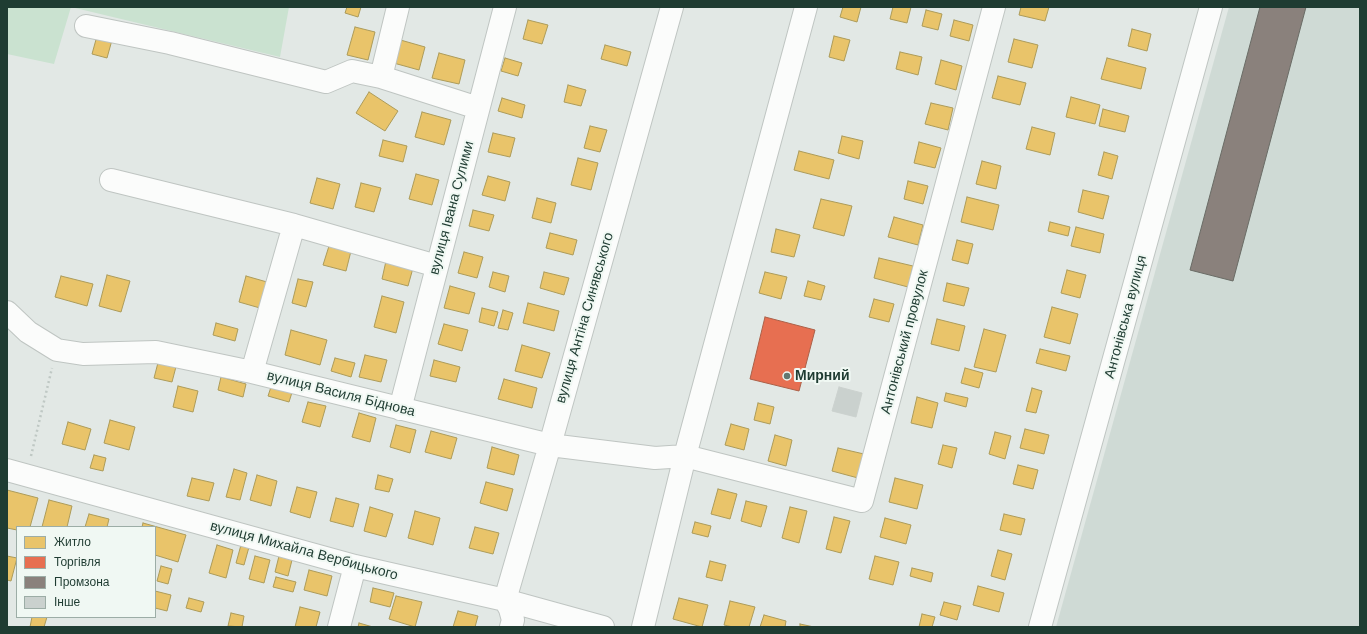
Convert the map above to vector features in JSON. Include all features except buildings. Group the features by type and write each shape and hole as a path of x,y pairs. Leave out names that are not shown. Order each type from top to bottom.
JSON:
{"street":[{"path":"381,78 398,7"},
{"name":"вулиця Івана Сулими","path":"400,409 505,7"},
{"name":"вулиця Антіна Синявського","path":"505,600 550,446 672,7"},
{"path":"643,627 685,456 806,7"},
{"name":"Антонівський провулок","path":"685,456 862,501 994,7"},
{"name":"Антонівська вулиця","path":"1040,627 1211,7"},
{"path":"86,26 170,43 326,82 352,71 381,78 478,108"},
{"path":"112,180 294,225 437,266"},
{"path":"252,372 294,225"},
{"name":"вулиця Василя Біднова","path":"7,312 28,332 57,350 82,354 156,352 252,372 550,446 655,458 685,456"},
{"name":"вулиця Михайла Вербицького","path":"17,473 355,566 505,600 603,627"},
{"path":"339,627 355,566"},
{"path":"505,600 510,609 513,620 511,627"}],"path":[{"path":"17,473 57,350"}],"shaded area":[{"path":"1229,7 1360,7 1360,627 1056,627"}],"green space":[{"path":"7,7 71,7 54,64 7,54"},
{"path":"71,7 289,7 280,57"}],"place":[{"name":"Мирний","path":"787,376"}]}
